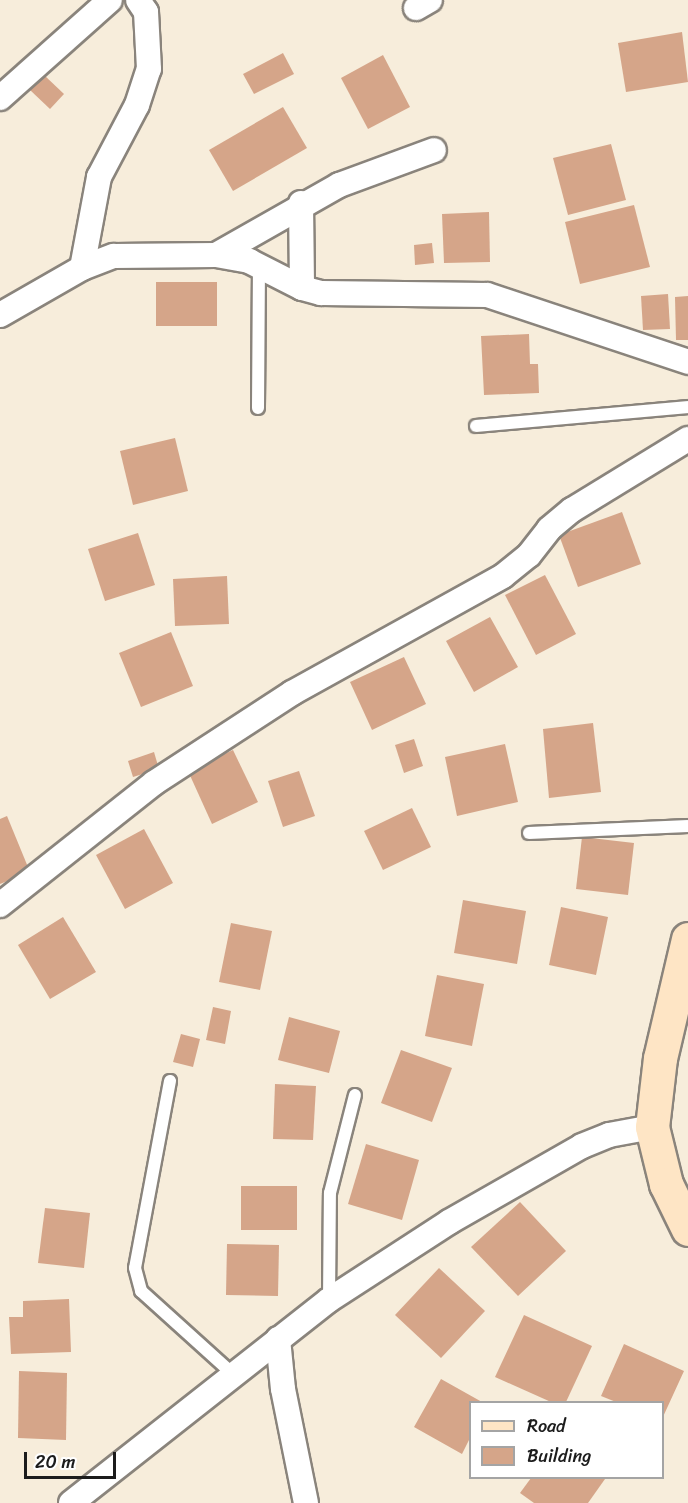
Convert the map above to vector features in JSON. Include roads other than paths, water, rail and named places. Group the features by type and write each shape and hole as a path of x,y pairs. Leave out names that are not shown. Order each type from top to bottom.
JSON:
{"main road":[{"path":"688,939 660,1058 652,1127 666,1184 688,1229"}],"street":[{"path":"0,98 110,0"},
{"path":"82,268 99,177 137,105 149,69 146,12 138,0"},
{"path":"216,255 301,203 339,185 434,150"},
{"path":"301,203 302,288"},
{"path":"0,315 82,268 114,256 216,255 259,266 302,288 321,293 487,295 688,362"},
{"path":"0,905 154,783 292,693 503,576 529,555 549,529 572,510 688,439"},
{"path":"71,1503 329,1300 449,1222 582,1146 609,1135 652,1127"},
{"path":"278,1339 287,1411 306,1503"}],"lane":[{"path":"258,408 259,266"},
{"path":"476,426 688,407"},
{"path":"529,833 688,826"},
{"path":"171,1081 135,1268 141,1291 234,1375"},
{"path":"329,1300 330,1193 355,1095"}]}
